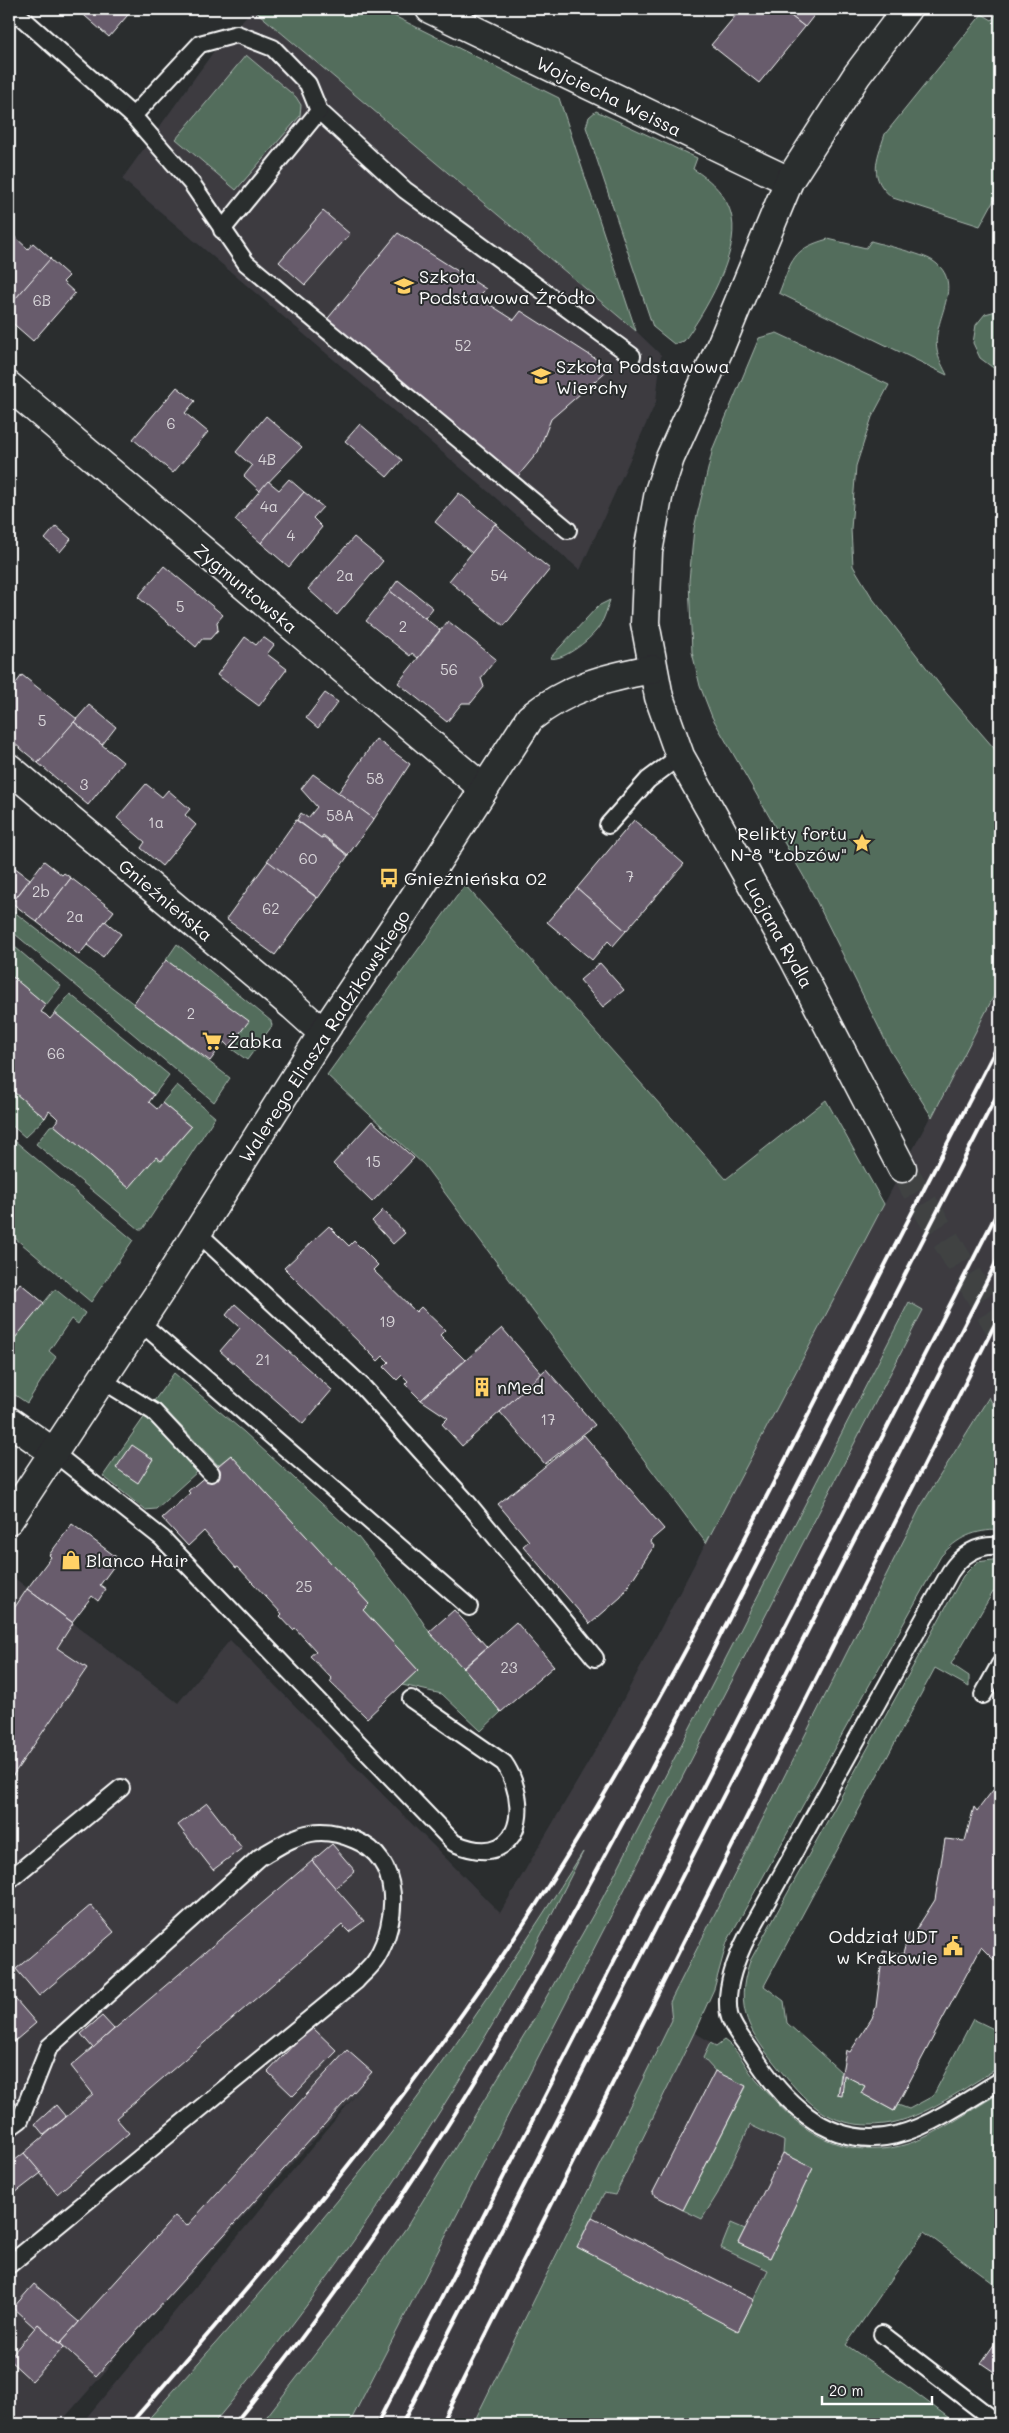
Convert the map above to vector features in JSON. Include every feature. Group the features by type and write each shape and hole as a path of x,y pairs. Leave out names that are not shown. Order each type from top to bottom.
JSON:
{"street":[{"name":"Wojciecha Weissa","path":"430,9 789,181"},
{"path":"652,668 645,622 648,552 659,492 670,458 721,345 789,181 857,75 907,9"},
{"name":"Zygmuntowska","path":"9,386 484,789"},
{"name":"Lucjana Rydla","path":"652,668 667,723 680,756 794,959 902,1168"},
{"name":"Walerego Eliasza Radzikowskiego","path":"9,1520 198,1233 323,1034 530,718 551,701 606,678 652,668"},
{"name":"Gnieźnieńska","path":"9,768 294,1006 323,1034"},
{"path":"9,1422 53,1452"}],"lane":[{"path":"12,9 133,116 192,184 246,263 568,530"},
{"path":"133,116 200,44 237,34 273,48 308,84 319,111 405,190 632,356"},
{"path":"222,230 319,111"},
{"path":"608,825 648,780 680,756"},
{"path":"198,1233 362,1386 466,1501 595,1658"},
{"path":"140,1322 469,1607"},
{"path":"102,1380 154,1412 211,1473"},
{"path":"53,1452 162,1538 454,1843 469,1849 486,1850 500,1847 512,1834 518,1817 520,1803 512,1774 504,1763 411,1699"},
{"path":"1000,1546 985,1546 964,1555 950,1572 747,1937 733,1971 728,1996 729,2014 736,2030 782,2093 799,2111 819,2126 842,2134 865,2138 885,2137 904,2132 924,2124 1000,2081"},
{"path":"983,1695 1000,1664"},
{"path":"9,1880 121,1788"},
{"path":"9,2128 20,2120 49,2047 260,1858 283,1843 311,1833 336,1832 364,1844 386,1865 393,1896 387,1932 376,1959 356,1981 9,2265"},
{"path":"882,2334 999,2424"}],"shaded area":[{"path":"253,9 636,331 661,355 656,402 580,570 122,179 214,51"},
{"path":"1000,984 1000,1400 672,2019 719,2047 820,2164 747,2346 569,2251 581,2203 473,2424 81,2424 359,2091 119,2352 104,2373 59,2424 9,2424 9,1574 178,1703 230,1640 500,1913 605,1734"}],"green space":[{"path":"253,9 380,9 559,98 636,331"},
{"path":"1000,9 1000,189 980,226 893,198 880,183 876,169 885,134 982,14 992,20"},
{"path":"246,55 296,97 301,105 300,116 236,190 176,139"},
{"path":"596,111 697,158 693,169 718,189 730,210 733,232 725,265 710,299 684,341 674,344 653,327 586,127 589,117"},
{"path":"828,239 866,248 871,241 928,258 943,270 947,280 948,291 936,339 940,360 947,375 779,293 795,257 807,247"},
{"path":"1000,310 1000,373 980,358 973,343 976,325 985,314"},
{"path":"777,333 889,385 872,417 856,466 851,529 853,566 873,599 947,694 1000,755 1000,984 932,1117 891,1052 808,884 712,717 700,686 692,652 689,581 694,528 713,448 759,338"},
{"path":"610,600 602,622 591,636 578,648 562,656 550,658 598,606"},
{"path":"465,885 726,1179 826,1100 884,1204 706,1543 424,1165 327,1075"},
{"path":"9,908 230,1078 214,1102 9,929"},
{"path":"9,942 61,986 46,1005 9,974"},
{"path":"177,944 271,1021 272,1026 247,1060 229,1047 248,1021 166,960"},
{"path":"70,994 169,1075 154,1095 55,1013"},
{"path":"177,1085 215,1117 143,1229 139,1229 36,1144 50,1126 54,1125 129,1188 156,1157 162,1161 191,1127 162,1103"},
{"path":"9,1088 45,1118 25,1137 9,1123"},
{"path":"9,1136 133,1240 91,1302 9,1233"},
{"path":"55,1289 85,1313 78,1324 71,1319 49,1351 56,1357 27,1403 9,1391 9,1336 10,1334 15,1338"},
{"path":"909,1302 923,1310 349,2424 261,2424 329,2336 406,2228 535,2017 602,1899"},
{"path":"174,1373 244,1432 358,1537 408,1600 430,1633 464,1668 501,1712 481,1731 442,1694 402,1685 418,1670 363,1610 369,1604 231,1455 218,1465 161,1405 154,1401"},
{"path":"989,1397 1000,1418 1000,1530 982,1531 960,1539 941,1556 727,1942 714,1989 615,2195 604,2193 577,2247 739,2330 768,2270 721,2248 731,2223 745,2229 738,2243 770,2258 813,2168 783,2153 784,2141 750,2125 718,2193 702,2219 683,2210 746,2087 715,2071 703,2058 710,2043 716,2046 724,2040 728,2043 756,2080 777,2103 808,2130 825,2139 862,2149 901,2146 921,2139 1000,2093 1000,2288 924,2232 846,2345 905,2385 957,2424 473,2424 672,2020 670,2002 921,1506"},
{"path":"145,1416 197,1472 156,1509 145,1510 103,1476"},
{"path":"1000,1559 1000,1595 993,1592 951,1664 969,1676 969,1687 935,1668 764,1986 784,2001 787,2023 841,2072 838,2095 842,2095 844,2075 865,2086 861,2093 894,2111 898,2105 909,2109 933,2096 973,2019 1000,2032 1000,2067 944,2101 914,2116 899,2121 867,2125 838,2120 825,2114 802,2095 760,2044 747,2020 744,2007 745,1978 750,1961 963,1576 977,1562"},
{"path":"583,1852 517,1981 441,2110 406,2165 332,2271 254,2374 213,2424 144,2424 306,2239 398,2124 493,1990"}],"building":[{"path":"77,9 133,9 109,37"},
{"path":"741,9 782,9 805,27 759,83 711,45"},
{"path":"782,9 819,9 805,27"},
{"path":"323,211 350,234 305,285 279,262"},
{"path":"398,233 486,289 478,297 514,320 521,311 610,368 551,419 538,452 514,481 325,322"},
{"path":"15,237 28,249 33,243 51,259 9,306 9,244"},
{"path":"50,259 69,276 63,282 75,293 33,341 9,320 9,306"},
{"path":"177,387 195,401 185,413 208,432 173,473 133,439"},
{"path":"266,416 302,447 260,491 244,476 252,466 236,452"},
{"path":"360,424 402,460 387,477 345,441"},
{"path":"289,479 304,492 261,543 235,520 268,481 279,490"},
{"path":"304,492 323,507 313,518 322,527 289,567 261,543"},
{"path":"459,493 497,524 495,524 472,553 435,522"},
{"path":"495,524 550,569 504,626 449,581"},
{"path":"56,526 71,539 60,552 45,539"},
{"path":"354,537 383,561 337,615 308,589"},
{"path":"164,566 223,615 217,622 218,630 210,639 202,639 196,647 138,597"},
{"path":"398,580 433,608 425,618 390,591"},
{"path":"390,591 440,630 418,658 412,653 410,656 366,621"},
{"path":"448,621 496,659 481,678 484,687 471,703 462,703 447,722 398,683"},
{"path":"245,637 256,645 263,637 274,645 267,654 287,669 259,706 217,675"},
{"path":"22,675 77,719 38,763 9,739 9,693"},
{"path":"325,693 338,702 318,728 306,718"},
{"path":"89,705 116,727 102,745 74,722"},
{"path":"74,722 123,762 88,805 38,763"},
{"path":"376,739 410,764 374,819 338,793"},
{"path":"313,774 374,819 348,855 323,835 321,838 297,820 301,813 308,818 317,807 301,789"},
{"path":"146,784 162,797 168,790 190,809 185,815 196,825 162,866 141,848 145,842 117,818"},
{"path":"296,820 321,838 324,837 348,856 318,898 267,861"},
{"path":"634,820 684,864 626,931 577,888"},
{"path":"44,861 62,875 64,873 71,878 37,922 12,903"},
{"path":"268,861 317,898 275,955 226,919"},
{"path":"14,867 30,879 12,903 9,900 9,874"},
{"path":"71,878 114,911 79,955 37,922"},
{"path":"577,888 626,931 613,946 608,941 592,960 547,922"},
{"path":"105,921 121,934 103,957 87,945"},
{"path":"166,960 249,1021 229,1047 224,1042 210,1061 133,1004"},
{"path":"600,963 624,990 603,1007 580,980"},
{"path":"9,974 46,1005 41,1012 50,1019 55,1013 154,1095 149,1102 157,1109 162,1103 191,1127 161,1161 156,1157 129,1188 54,1125 58,1119 54,1115 49,1111 45,1118 9,1088"},
{"path":"372,1121 414,1158 372,1202 333,1164"},
{"path":"383,1210 405,1233 393,1244 372,1221"},
{"path":"329,1226 349,1246 354,1241 378,1265 373,1270 416,1312 421,1307 445,1330 440,1335 465,1360 421,1400 405,1384 408,1381 402,1375 397,1380 384,1367 389,1362 383,1356 378,1361 284,1268"},
{"path":"20,1283 44,1303 15,1338 10,1334 9,1336 9,1285 15,1290"},
{"path":"235,1304 332,1390 303,1424 220,1351 240,1328 226,1315"},
{"name":"nMed","path":"502,1328 542,1374 462,1446 442,1424 448,1418 421,1400"},
{"path":"546,1369 595,1425 545,1464 500,1412"},
{"path":"584,1435 664,1529 650,1541 654,1546 621,1597 590,1624 523,1546 529,1541 498,1504"},
{"path":"132,1445 153,1459 138,1483 116,1468"},
{"path":"231,1455 369,1604 363,1610 418,1670 367,1718 330,1682 332,1679 310,1656 316,1651 295,1628 293,1630 280,1616 282,1614 238,1567 236,1568 204,1531 188,1546 162,1518 190,1493 188,1491"},
{"path":"72,1524 119,1559 100,1585 106,1589 98,1601 92,1596 72,1622 27,1589 51,1557 49,1555"},
{"path":"27,1589 73,1623 57,1648 87,1668 9,1781 9,1635 15,1626 9,1621 9,1616"},
{"path":"454,1610 487,1647 463,1668 429,1632"},
{"path":"516,1622 554,1666 501,1712 464,1668"},
{"name":"Oddział UDT w Krakowie","path":"1000,1781 1000,1966 981,1947 894,2111 861,2093 865,2086 844,2075 842,2096 838,2095 846,2050 850,2052 872,2018 876,2007 883,1951 903,1954 909,1932 912,1936 935,1900 945,1839 965,1841 974,1807 977,1811"},
{"path":"207,1803 242,1848 213,1870 178,1825"},
{"path":"332,1844 355,1871 335,1888 312,1861"},
{"path":"312,1861 364,1921 349,1932 342,1925 116,2118 129,2133 57,2194 24,2153 93,2094 71,2066"},
{"path":"91,1905 114,1932 39,1996 16,1969"},
{"path":"9,1994 36,2023 9,2046"},
{"path":"102,2016 114,2029 93,2048 81,2034"},
{"path":"311,2026 337,2051 293,2096 268,2072"},
{"path":"347,2050 372,2072 96,2376 60,2343 175,2216 187,2226"},
{"path":"715,2071 746,2086 683,2210 652,2194"},
{"path":"56,2105 66,2117 44,2135 35,2124"},
{"path":"24,2153 41,2173 15,2193 9,2185 9,2165"},
{"path":"783,2153 813,2168 770,2258 738,2243"},
{"path":"592,2217 754,2300 738,2331 577,2247"},
{"path":"34,2284 79,2322 60,2343 38,2324 35,2328 13,2308"},
{"path":"38,2324 64,2347 32,2381 9,2358"},
{"path":"1000,2336 1000,2376 981,2363"}],"tunnel":[{"path":"902,1168 1000,1329"}],"railway":[{"path":"130,2424 291,2236 393,2107 443,2041 490,1974 572,1848 640,1733 767,1497 1000,1041"},
{"path":"234,2424 309,2328 379,2230 446,2129 509,2026 569,1921 684,1707 1000,1089"},
{"path":"377,2424 1000,1207"},
{"path":"402,2424 1000,1255"},
{"path":"441,2424 1000,1314"}],"place":[{"name":"Szkoła Podstawowa Źródło","path":"404,286"},
{"name":"Szkoła Podstawowa Wierchy","path":"541,376"},
{"name":"Relikty fortu N-8 \"Łobzów\"","path":"862,843"},
{"name":"Gnieźnieńska 02","path":"389,878"},
{"name":"Żabka","path":"212,1041"},
{"name":"nMed","path":"482,1387"},
{"name":"Blanco Hair","path":"71,1560"},
{"name":"Oddział UDT w Krakowie","path":"953,1946"}]}
